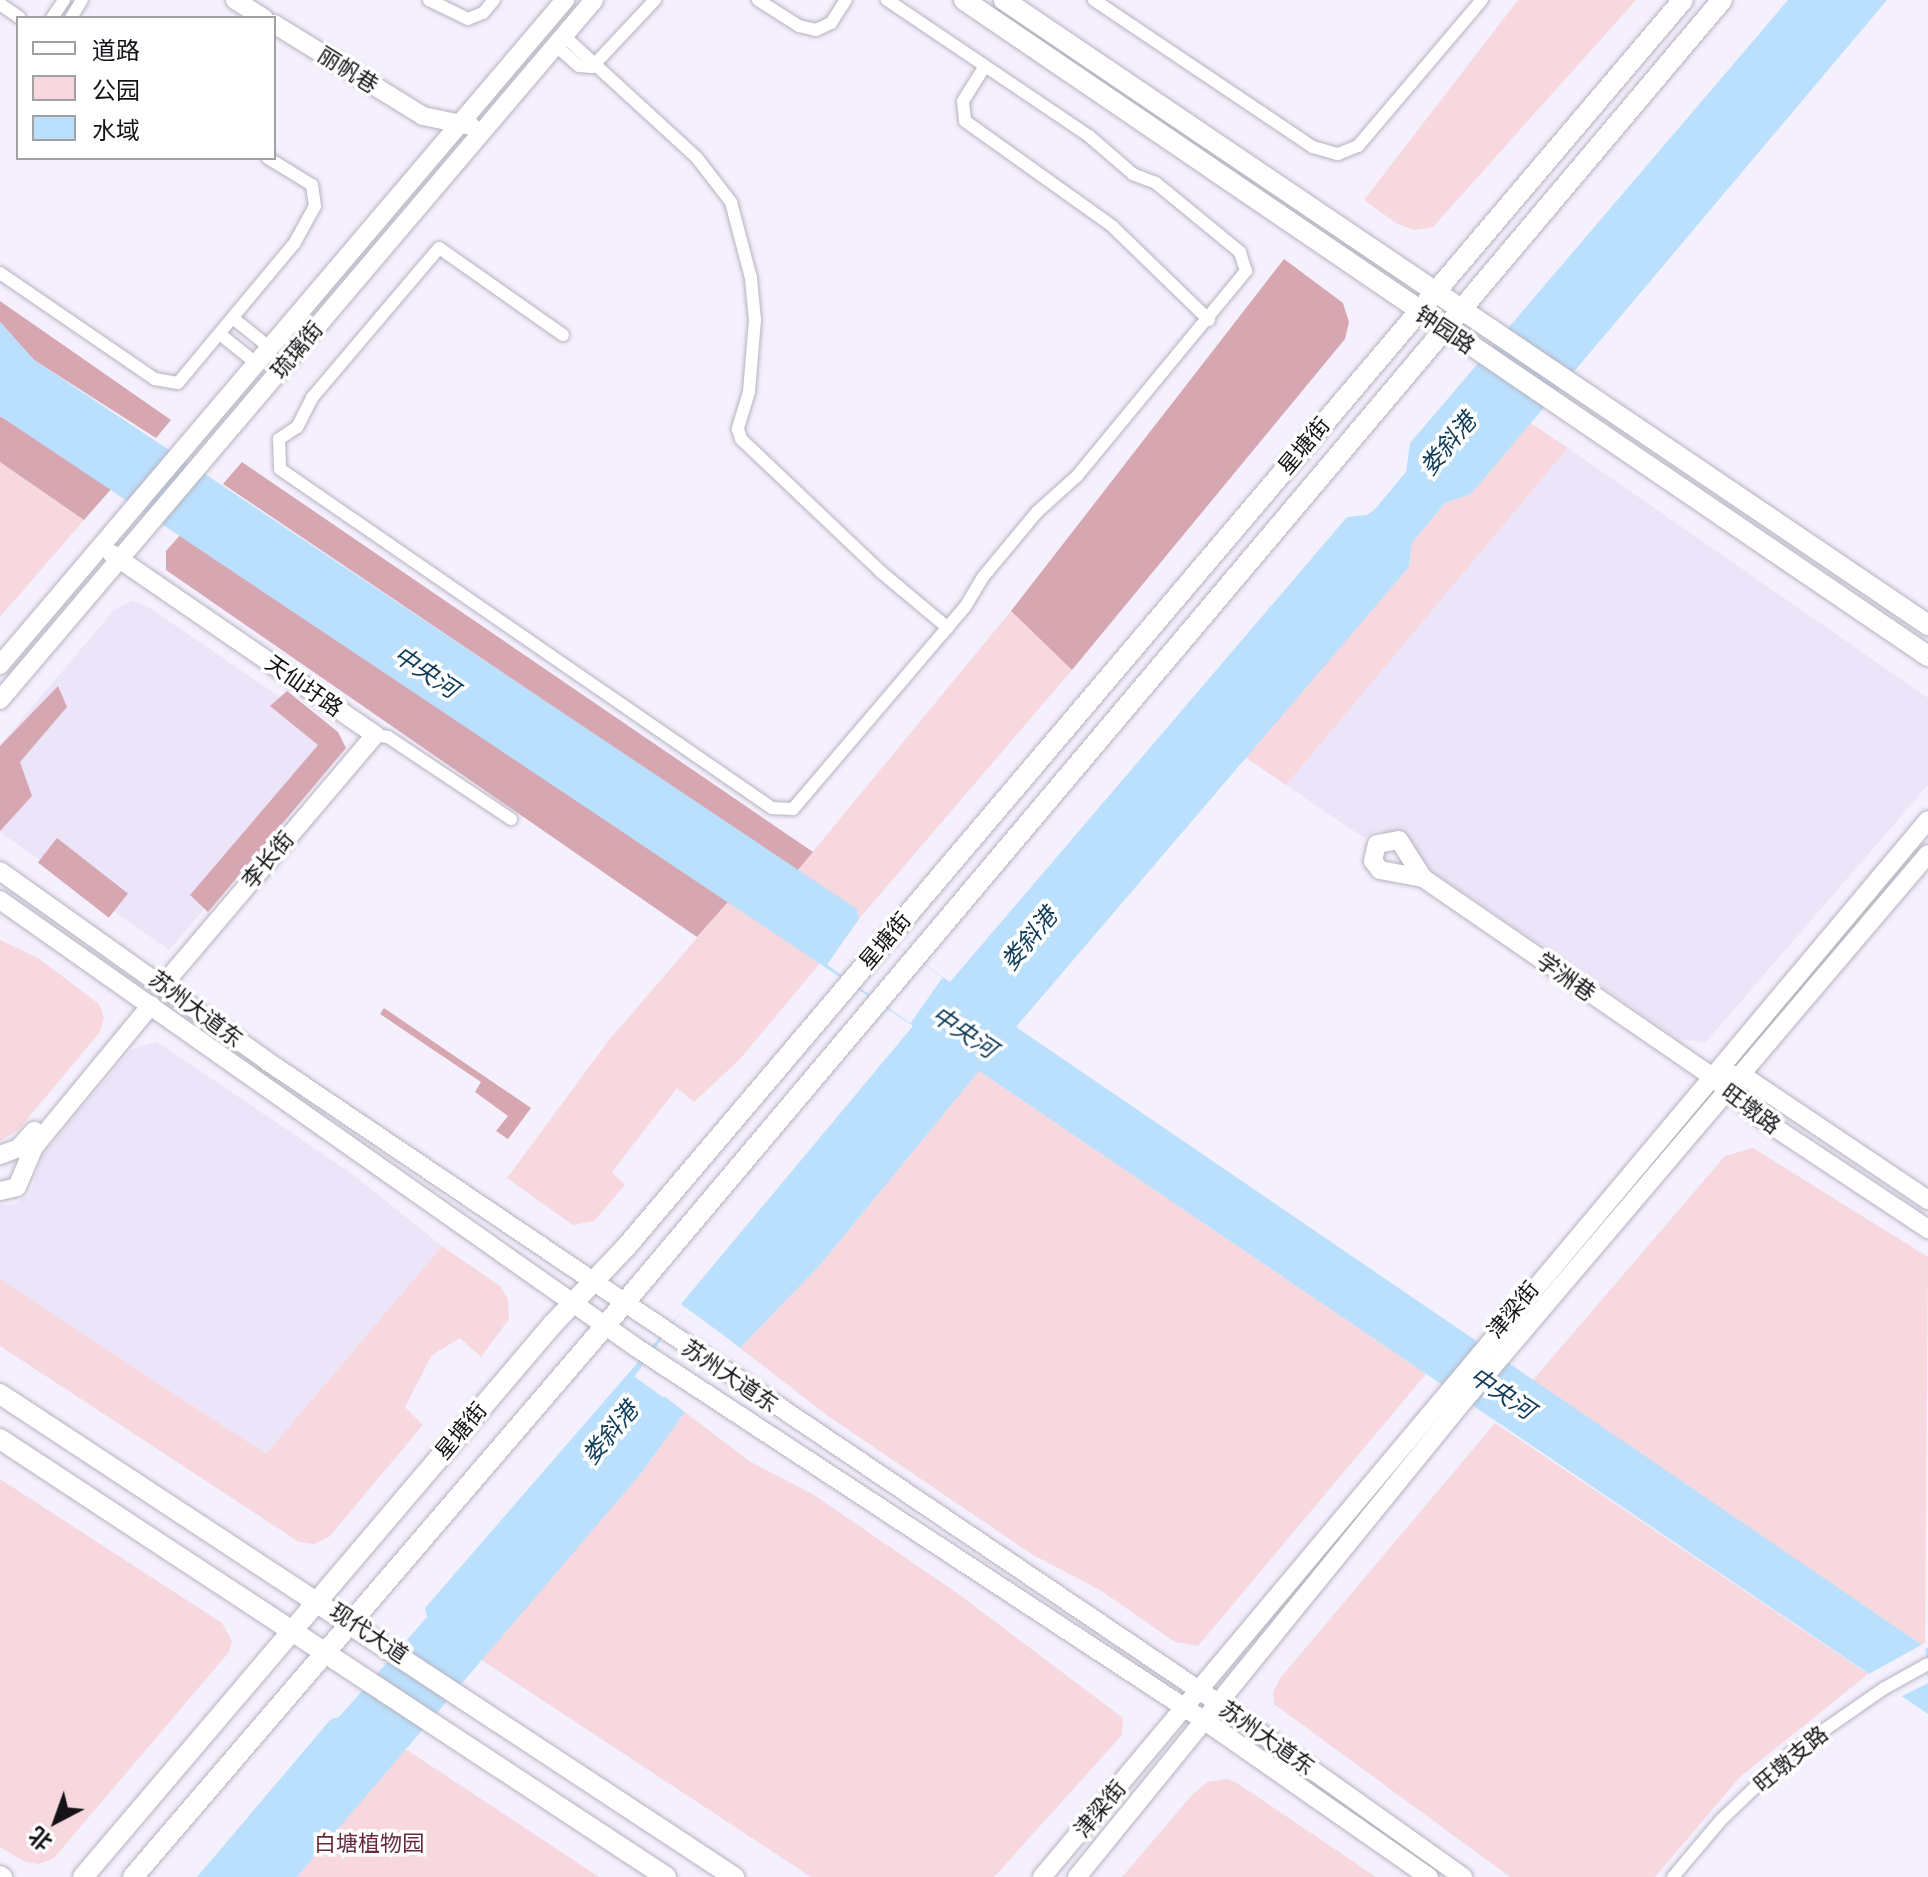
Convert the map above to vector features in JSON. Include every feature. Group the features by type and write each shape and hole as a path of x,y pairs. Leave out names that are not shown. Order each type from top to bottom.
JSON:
{"main road":[{"path":"235,0 261,16"},
{"name":"琉璃街","path":"0,665 565,0"},
{"name":"琉璃街","path":"0,700 594,0"},
{"name":"钟园路","path":"964,0 1547,401 1928,656"},
{"name":"钟园路","path":"1004,0 1928,625"},
{"name":"星塘街","path":"83,1877 572,1302 887,939 1683,0"},
{"name":"星塘街","path":"133,1877 605,1326 1722,0"},
{"name":"丽帆巷","path":"276,25 423,116 464,121 483,133"},
{"path":"423,116 440,148 456,163"},
{"name":"天仙圩路","path":"100,545 375,735"},
{"name":"李长街","path":"162,986 375,735"},
{"name":"津梁街","path":"1042,1877 1445,1391 1928,820"},
{"name":"津梁街","path":"1077,1877 1462,1403 1928,854"},
{"name":"苏州大道东","path":"0,871 623,1304 1218,1703 1463,1877"},
{"name":"学洲巷","path":"1423,878 1710,1075"},
{"name":"苏州大道东","path":"0,900 605,1326 1205,1721 1429,1877"},
{"path":"0,1155 27,1140 147,1002"},
{"path":"0,1191 17,1187 34,1147 147,1002"},
{"name":"旺墩路","path":"1710,1075 1742,1075 1928,1200"},
{"name":"旺墩路","path":"1710,1075 1725,1093 1928,1229"},
{"name":"现代大道","path":"0,1394 353,1622 734,1877"},
{"name":"现代大道","path":"0,1439 666,1877"}],"street":[{"path":"429,0 468,19 483,13 494,0"},
{"path":"592,67 655,0"},
{"path":"758,0 799,26 816,30 831,23 846,0"},
{"path":"563,335 439,248 312,398 297,427 279,439 280,469 783,811 801,803 948,628 1037,512 1077,476 1209,320 1246,271 1240,252 1156,183 1133,174 1089,136 887,0"},
{"path":"1094,0 1313,147 1338,154 1358,146 1482,0"},
{"path":"0,4 17,16"},
{"path":"560,41 579,66 592,67 675,136 731,202 751,278 755,320 749,392 738,429 741,439 948,628"},
{"path":"985,66 963,101 965,121 1112,226 1209,320"},
{"path":"0,273 166,383 188,376 294,244 315,206 312,185 271,160"},
{"path":"234,319 269,347"},
{"path":"221,335 256,363"},
{"name":"天仙圩路","path":"375,735 388,737 511,819"},
{"name":"旺墩支路","path":"1673,1877 1722,1819 1791,1753 1883,1689 1928,1664"}],"shaded area":[{"path":"1284,259 1343,303 1349,322 1345,339 1072,670 1011,611"},
{"path":"0,301 171,420 156,438 34,360 0,322"},
{"path":"0,416 113,487 84,520 0,462"},
{"path":"1568,448 1928,698 1928,785 1705,1043 1679,1039 1430,870 1406,837 1378,830 1364,838 1286,785"},
{"path":"242,462 813,852 797,871 223,484"},
{"path":"181,534 728,902 697,937 166,570 166,551"},
{"path":"132,601 145,605 333,733 333,759 169,950 0,832 0,745 114,610"},
{"path":"58,686 67,707 20,762 32,796 0,831 0,746"},
{"path":"287,691 338,732 346,748 208,912 190,895 318,745 270,706"},
{"path":"57,838 128,893 109,918 38,862"},
{"path":"384,1008 531,1108 508,1139 496,1131 508,1116 475,1092 481,1082 380,1014"},
{"path":"157,1042 351,1173 442,1246 266,1454 0,1279 0,1205 13,1205 30,1194 43,1154 132,1049"}],"green space":[{"path":"1518,0 1636,0 1433,227 1414,230 1396,223 1364,200"},
{"path":"1529,422 1568,448 1286,785 1245,757 1409,567 1412,543 1445,503 1471,494"},
{"path":"0,462 84,520 0,617"},
{"path":"1011,611 1072,670 859,919 857,909 797,871"},
{"path":"728,902 822,961 740,1059 694,1102 677,1088 612,1172 625,1185 594,1221 573,1225 507,1178 609,1040"},
{"path":"0,940 38,958 99,1004 104,1017 100,1032 18,1130 0,1141"},
{"path":"979,1071 1426,1374 1198,1646 1175,1642 1100,1590 1033,1555 828,1416 740,1348 820,1265"},
{"path":"1753,1148 1928,1257 1925,1647 1532,1381 1725,1156"},
{"path":"442,1246 500,1286 508,1299 509,1319 481,1357 460,1338 432,1355 405,1407 423,1425 329,1537 314,1544 299,1542 0,1346 0,1279 266,1454"},
{"path":"685,1412 749,1461 814,1495 957,1593 1123,1718 1122,1735 994,1877 811,1877 480,1659 643,1471"},
{"path":"1495,1423 1868,1674 1740,1777 1655,1877 1510,1877 1274,1704 1273,1692 1281,1677"},
{"path":"0,1479 222,1623 232,1641 229,1652 54,1858 39,1864 25,1862 0,1847"},
{"name":"白塘植物园","path":"404,1748 599,1877 297,1877"},
{"path":"1227,1779 1376,1877 1122,1877 1192,1795 1207,1782"}],"water":[{"path":"1788,0 1887,0 1471,494 1445,503 1412,543 1409,567 1016,1027 1928,1649 1928,1714 979,1071 820,1265 740,1348 714,1328 660,1393 685,1412 643,1471 297,1877 197,1877 331,1719 339,1717 427,1617 425,1608 685,1308 681,1304 913,1026 0,416 0,322 34,360 857,909 859,919 950,982 1347,517 1367,515 1375,509 1406,472 1410,443"}],"pier":[{"path":"859,919 943,978 910,1023 827,965"},
{"path":"685,1307 714,1328 664,1398 634,1377"},
{"path":"1925,1643 1928,1683 1898,1698 1865,1676"}],"water label":[{"name":"娄斜港","path":"1448,444"},
{"name":"中央河","path":"426,672"},
{"name":"娄斜港","path":"1029,939"},
{"name":"中央河","path":"964,1032"},
{"name":"中央河","path":"1502,1393"},
{"name":"娄斜港","path":"610,1433"}]}
